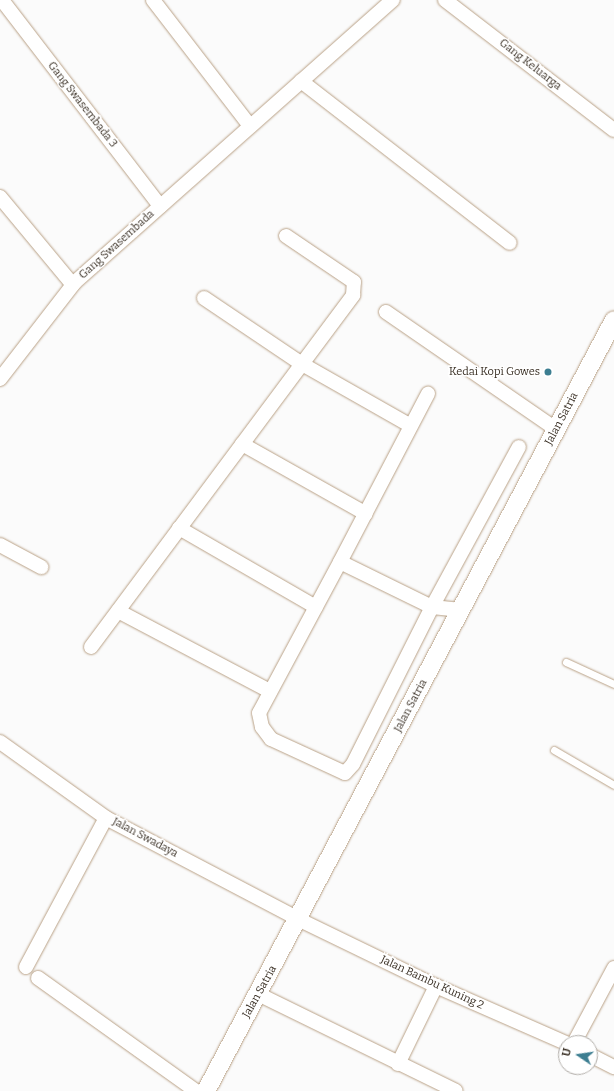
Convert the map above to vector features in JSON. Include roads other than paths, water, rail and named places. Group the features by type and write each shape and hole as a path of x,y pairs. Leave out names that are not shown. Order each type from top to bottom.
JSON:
{"street":[{"path":"153,0 250,126"},
{"name":"Gang Swasembada","path":"0,379 73,285 301,80 393,0"},
{"name":"Gang Keluarga","path":"445,0 614,130"},
{"name":"Gang Swasembada 3","path":"5,4 160,206"},
{"path":"301,80 510,243"},
{"path":"0,196 73,285"},
{"path":"91,647 302,364 355,289 354,282 286,236"},
{"path":"204,298 302,364 411,426"},
{"path":"386,312 557,430"},
{"name":"Jalan Satria","path":"206,1091 300,920 614,320"},
{"path":"428,394 366,514 259,712 262,727 271,739 345,773 353,764 432,607 519,447"},
{"path":"242,444 366,514"},
{"path":"179,528 316,607"},
{"path":"0,545 40,567"},
{"path":"340,562 432,607 461,610"},
{"path":"118,611 270,691"},
{"name":"Jalan Swadaya","path":"0,742 106,818 300,920"},
{"path":"26,967 106,818"},
{"name":"Jalan Bambu Kuning 2","path":"300,920 436,986 558,1039"},
{"path":"578,1035 614,968"},
{"path":"38,978 196,1091"},
{"path":"398,1064 436,986"},
{"path":"258,994 398,1064 456,1091"},
{"path":"598,1059 614,1067"}],"lane":[{"path":"566,662 614,684"},
{"path":"554,750 614,785"}],"place":[{"name":"Kedai Kopi Gowes","path":"548,372"}]}
